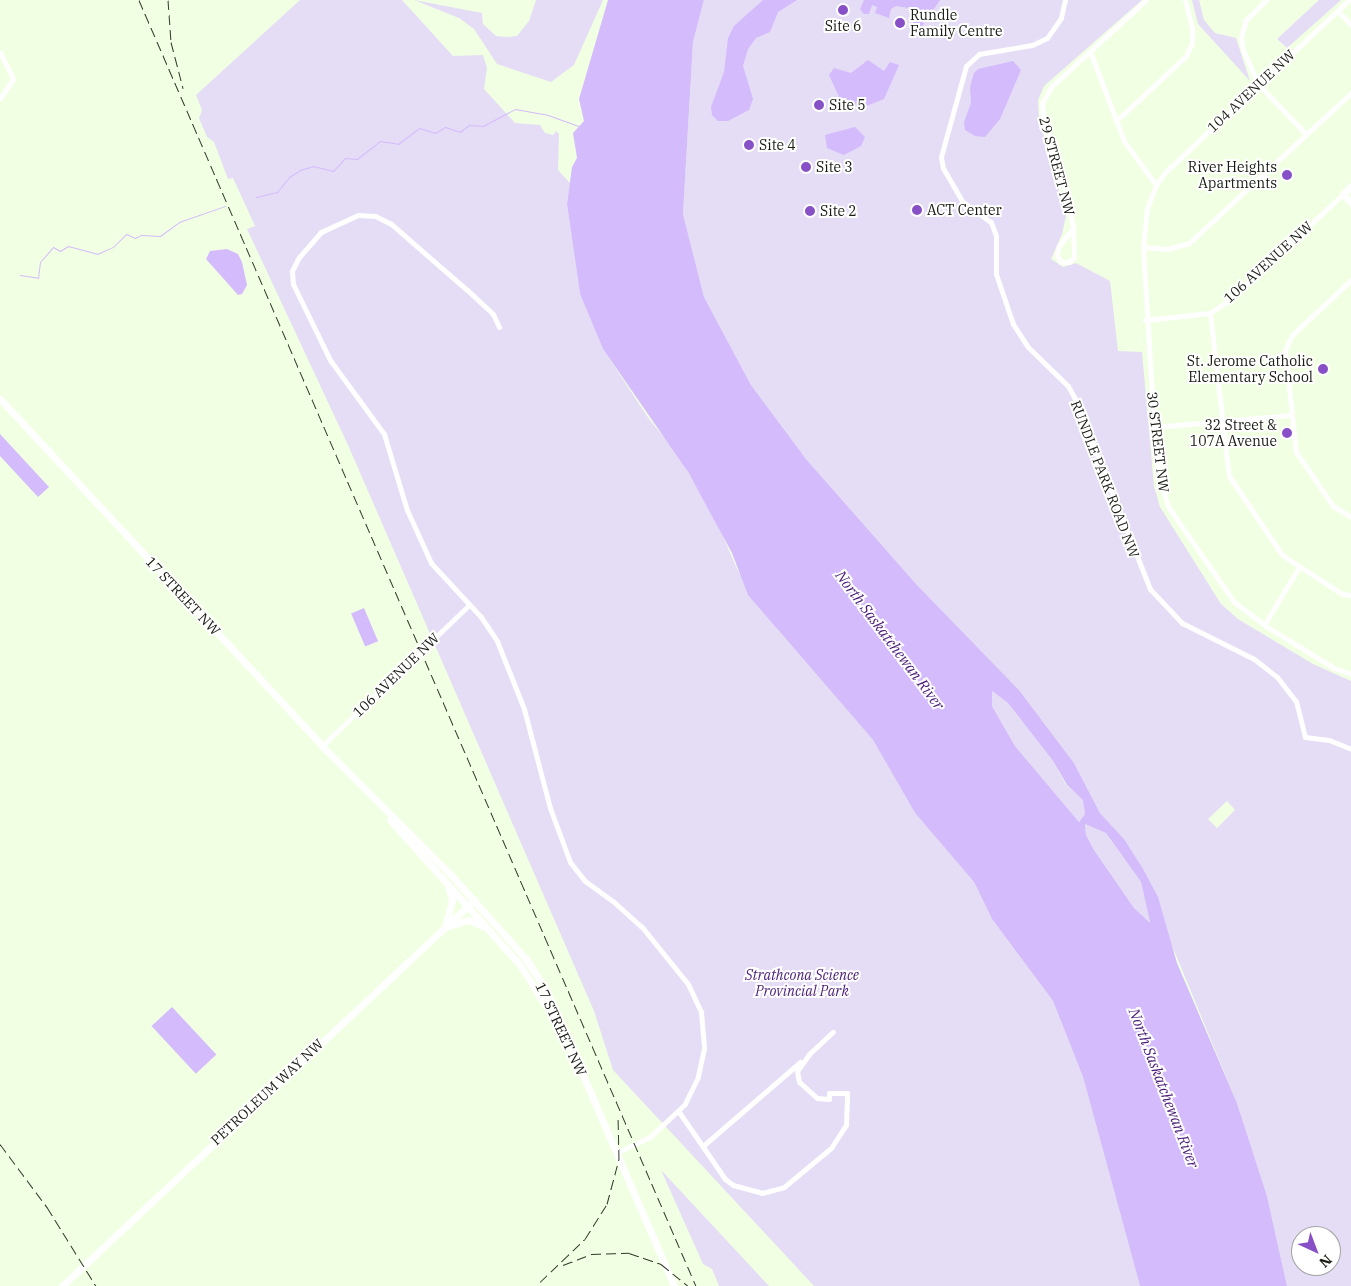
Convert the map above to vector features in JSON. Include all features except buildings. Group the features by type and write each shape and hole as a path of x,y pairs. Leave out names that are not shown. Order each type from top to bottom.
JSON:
{"main road":[{"name":"106 AVENUE NW","path":"1343,194 1351,186"},
{"path":"1343,194 1351,203"},
{"name":"17 STREET NW","path":"0,399 322,746 474,900 526,959 546,990 674,1286"},
{"name":"17 STREET NW","path":"366,792 468,906"},
{"path":"444,928 452,908 446,883"},
{"name":"PETROLEUM WAY NW","path":"62,1286 474,900"},
{"path":"468,906 491,931 540,994 570,1048"},
{"path":"444,928 468,920 491,931"}],"street":[{"name":"RUNDLE PARK ROAD NW","path":"1065,0 1061,18 1046,38 1032,45 979,54 966,66 941,161 958,196 991,222 996,236 996,274 1013,324 1028,347 1063,381 1074,396 1142,572 1160,602 1182,622 1254,659 1277,677 1296,702 1305,737 1329,740 1351,749"},
{"path":"1146,0 1090,51 1129,150 1156,184"},
{"path":"1116,121 1181,63 1191,48 1192,28 1185,0"},
{"path":"1266,0 1246,20 1241,37 1243,50 1258,84 1306,134"},
{"name":"104 AVENUE NW","path":"1156,184 1178,159 1349,0"},
{"path":"1338,11 1351,26"},
{"name":"29 STREET NW","path":"1073,228 1059,246 1057,255 1061,262 1069,262 1074,257 1073,228 1068,200 1043,120 1042,103 1052,86 1090,51"},
{"path":"0,52 13,79 0,98"},
{"path":"1143,246 1167,249 1188,243 1351,93"},
{"name":"30 STREET NW","path":"1156,184 1145,220 1143,246 1145,320 1160,481 1169,508 1225,591 1245,612 1334,668 1351,674"},
{"name":"106 AVENUE NW","path":"1145,320 1210,313 1229,300 1343,194"},
{"path":"499,327 493,314 467,290 391,224 375,216 358,215 321,232 299,256 292,271 293,284 330,360 384,434 407,510 431,563 498,641 515,682 550,808 570,862 585,881 615,903 642,927 688,984 697,1000 704,1025 704,1048 691,1094 679,1112 650,1137 616,1153"},
{"path":"1351,280 1289,339 1285,351 1293,443 1300,460 1333,506 1351,517"},
{"path":"1210,313 1229,476 1282,555 1342,594 1351,595"},
{"path":"1154,427 1290,414"},
{"path":"1264,625 1299,567"},
{"name":"106 AVENUE NW","path":"322,746 469,605"},
{"path":"704,1146 833,1032"},
{"path":"679,1112 725,1179 752,1192 784,1187 807,1170 835,1143 844,1130 847,1118 847,1093 830,1093 830,1099 817,1098 799,1082 797,1071 810,1053"}],"green space":[{"name":"Strathcona Science Provincial Park","path":"300,0 402,0 453,56 483,55 487,68 484,89 515,123 540,125 545,133 553,135 556,131 559,134 558,170 570,183 567,204 580,294 603,349 649,419 676,452 718,525 738,571 778,630 873,740 915,813 974,882 992,919 1053,1001 1083,1077 1140,1286 814,1286 613,1070 594,1011 348,445 247,229 255,226 233,178 228,179 214,142 207,137 199,118 202,110 196,95"},
{"path":"414,0 482,13 483,24 496,36 507,37 517,36 529,21 536,0 603,0 574,65 551,82 497,64 474,29 459,18"},
{"path":"704,0 1142,0 1044,86 1038,100 1039,118 1066,216 1062,234 1051,259 1063,267 1076,263 1110,281 1118,351 1142,352 1154,486 1160,507 1221,604 1238,619 1313,664 1351,681 1351,1286 1287,1286 1267,1196 1237,1103 1171,943 1124,839 1100,813 1074,763 1019,690 917,585 806,459 751,385 704,297 683,214 693,42","holes":["1227,801 1235,810 1217,828 1208,819"]},
{"path":"1192,0 1199,0 1204,20 1215,33 1236,38 1250,81 1198,24"},
{"path":"1319,0 1341,0 1287,48 1277,39"},
{"path":"992,691 1008,703 1053,761 1066,785 1084,800 1085,814 1079,822 1015,746 992,706"},
{"path":"1085,824 1106,833 1141,882 1150,924 1134,908 1094,850 1086,835"},
{"path":"661,1170 769,1286 719,1286 712,1269 703,1264"}],"water":[{"name":"North Saskatchewan River","path":"608,0 704,0 693,42 683,214 704,297 751,385 806,459 917,585 1019,690 1074,763 1100,813 1124,839 1143,869 1158,897 1177,963 1237,1103 1267,1196 1287,1286 1140,1286 1083,1077 1053,1001 992,919 974,882 915,813 873,740 748,595 732,553 688,472 603,349 580,294 567,204 572,167 577,158 573,133 584,121 579,99","holes":["992,691 1008,703 1053,761 1067,785 1083,800 1085,814 1079,822 1015,746 992,706","1085,824 1106,833 1141,882 1150,923 1134,908 1094,850 1086,835"]},
{"path":"763,0 797,0 778,12 770,32 756,38 748,49 743,66 753,99 749,110 728,121 718,121 712,115 711,107 724,72 728,38 734,26"},
{"path":"864,0 940,0 921,28 913,25 915,9 896,6 891,9 889,18 875,13 877,7 872,5 869,14 864,14 860,9"},
{"path":"868,60 884,71 890,62 899,65 884,99 864,107 850,105 840,99 829,75 834,68 851,73"},
{"path":"1013,61 1021,70 1000,119 985,137 975,136 965,130 964,122 971,103 970,87 974,73 978,69"},
{"path":"855,127 865,137 861,146 844,155 827,148 825,135"},
{"path":"227,249 238,254 242,262 247,285 242,294 238,295 206,259 210,251"},
{"path":"0,434 49,487 38,497 0,456"},
{"path":"364,608 378,641 365,647 351,613"},
{"path":"172,1007 216,1055 196,1074 152,1026"}],"waterway":[{"path":"256,197 277,192 289,177 300,170 313,166 333,171 345,158 357,159 380,141 398,144 419,128 435,133 445,127 460,132 469,125 483,126 515,109 548,115 579,126"},
{"path":"20,275 38,278 40,262 53,247 60,251 68,246 97,254 113,247 126,234 135,238 141,235 160,236 179,222 225,206"}],"railway":[{"path":"139,0 696,1286"},
{"path":"168,0 171,42 183,88"},
{"path":"540,1282 585,1239 607,1204 619,1159 618,1115"},
{"path":"0,1144 47,1207 96,1286"},
{"path":"563,1265 591,1254 629,1253 661,1264 688,1286"}],"place":[{"name":"Site 6","path":"843,10"},
{"name":"Rundle Family Centre","path":"900,23"},
{"name":"Site 5","path":"819,105"},
{"name":"Site 4","path":"749,145"},
{"name":"Site 3","path":"806,167"},
{"name":"River Heights Apartments","path":"1287,175"},
{"name":"ACT Center","path":"917,210"},
{"name":"Site 2","path":"810,211"},
{"name":"St. Jerome Catholic Elementary School","path":"1323,369"},
{"name":"32 Street & 107A Avenue","path":"1287,433"}]}
